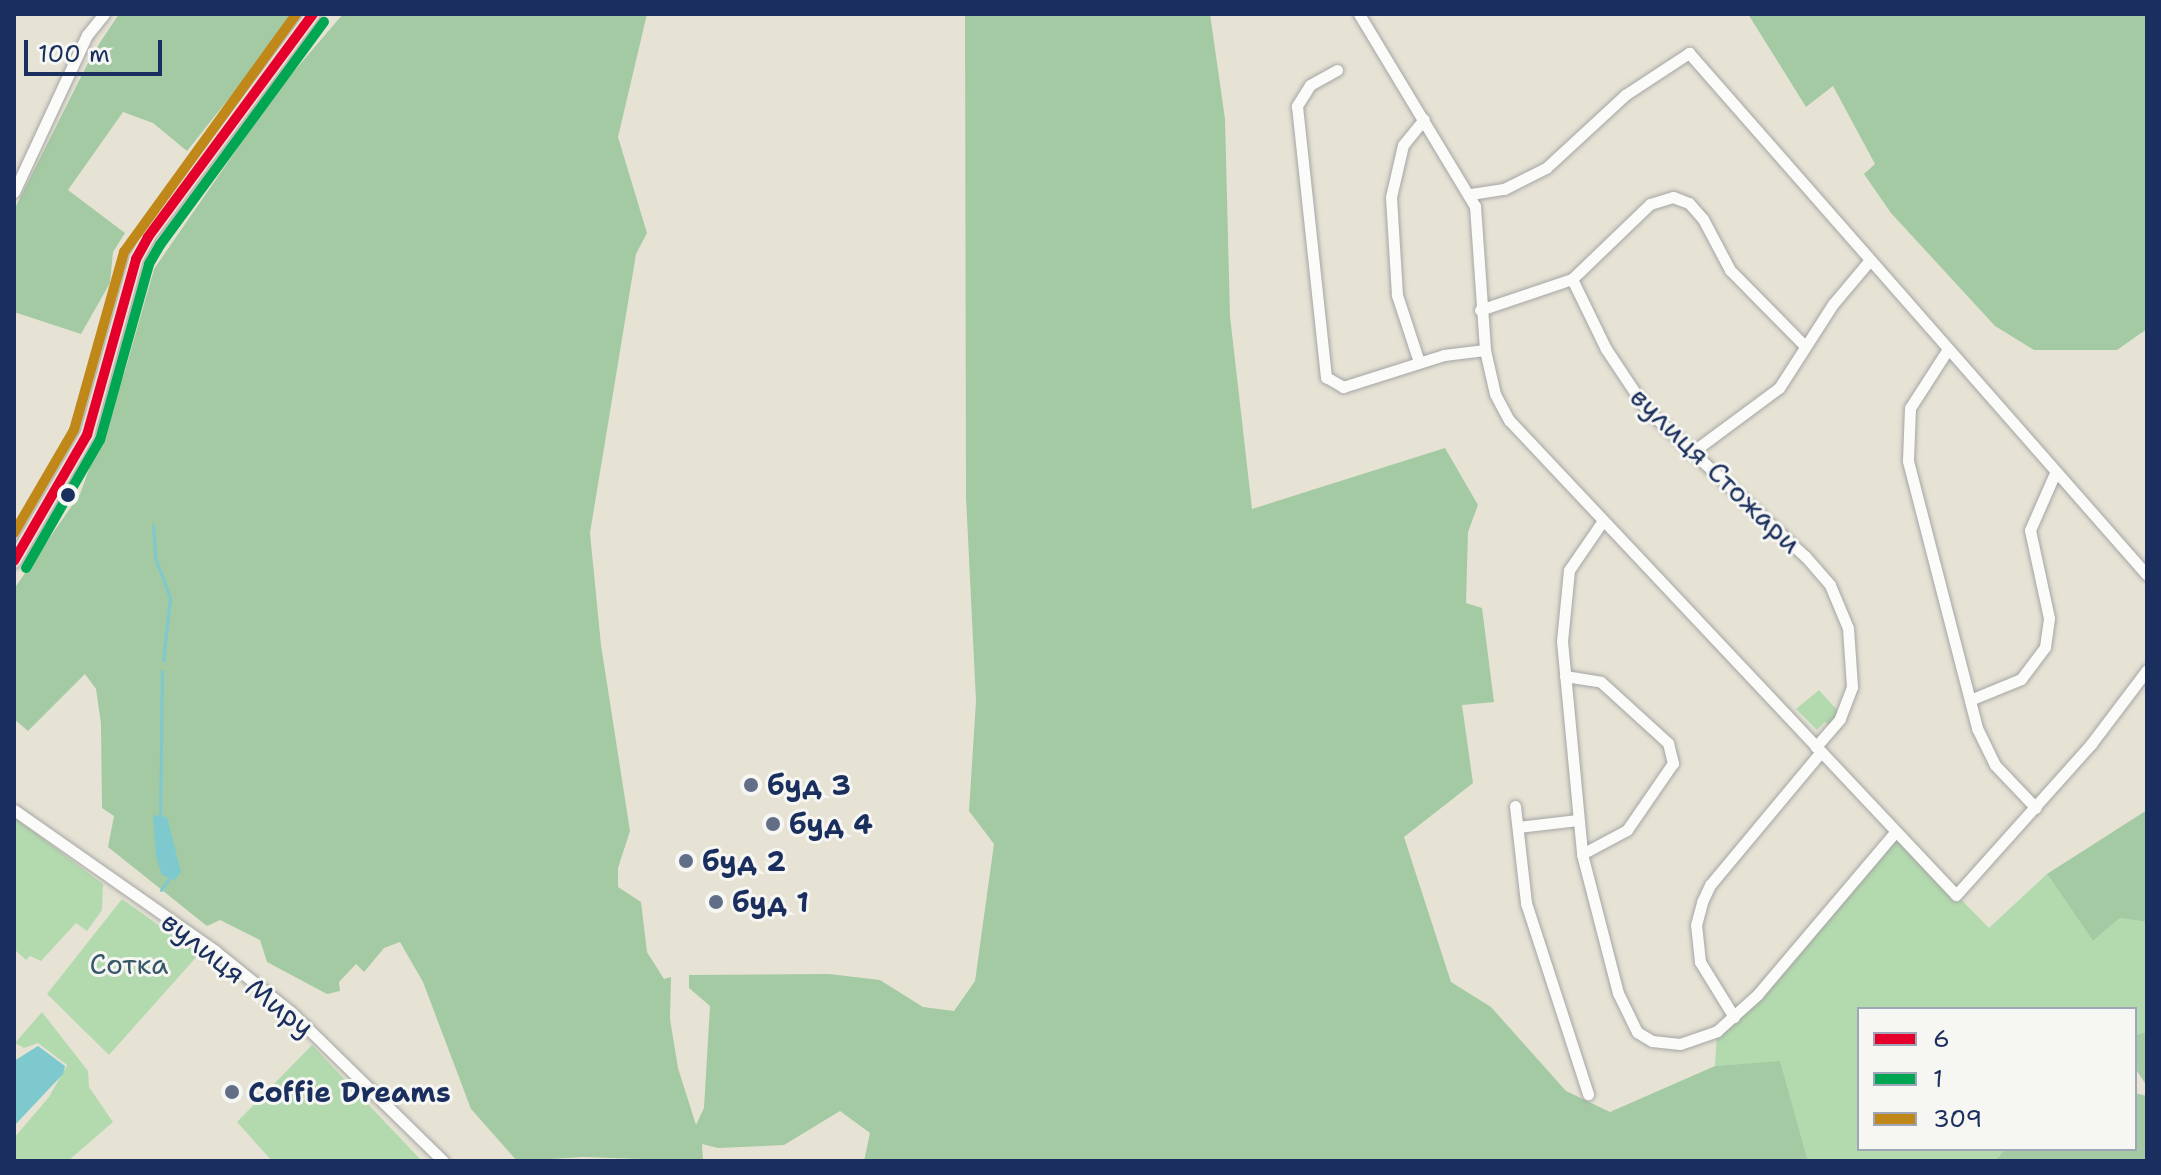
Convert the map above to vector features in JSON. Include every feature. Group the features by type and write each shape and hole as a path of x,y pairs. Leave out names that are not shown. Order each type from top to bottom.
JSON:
{"main road":[{"path":"14,561 87,435 142,248 313,14"}],"street":[{"path":"14,192 87,35 104,14"},
{"path":"1359,14 1471,194 1479,224 1480,310 1485,350 1495,394 1509,420 1956,895 2036,808 2147,670"},
{"path":"1471,194 1504,189 1546,168 1625,95 1689,53 2147,575"},
{"path":"1337,70 1310,85 1297,106 1326,377 1343,387 1419,362 1485,350"},
{"path":"1419,362 1397,295 1391,197 1403,145 1424,119"},
{"path":"1480,310 1572,279 1650,204 1673,197 1689,203 1703,219 1730,270 1804,345"},
{"path":"1691,453 1779,388 1804,345 1870,260"},
{"name":"вулиця Стожари","path":"1572,279 1623,379 1691,453 1805,556 1842,608 1852,649 1852,687 1840,719 1710,885 1702,902 1696,925 1700,962 1734,1017"},
{"path":"1948,349 1915,396 1905,436 1970,700 1995,765 2036,808"},
{"path":"1970,700 2021,679 2045,647 2049,618 2030,530 2055,473"},
{"path":"1602,522 1577,555 1566,583 1561,617 1565,676 1582,854 1618,993 1637,1032 1652,1041 1680,1044 1717,1031 1734,1017 1895,832"},
{"path":"1565,676 1601,682 1668,743 1673,763 1627,830 1582,854"},
{"path":"1515,806 1526,903 1588,1094"},
{"name":"вулиця Миру","path":"14,810 215,951 291,1012 443,1161"},
{"path":"1518,827 1578,820"}],"green space":[{"path":"119,14 296,14 187,151 153,123 123,112 68,190 125,233 113,252 110,283 81,334 14,312 14,210 93,53"},
{"path":"343,14 647,14 618,137 647,233 636,254 590,533 601,645 630,831 618,868 618,887 641,902 647,952 664,979 671,977 670,1019 678,1068 696,1125 704,1108 710,1006 689,988 689,975 829,974 880,980 923,1007 954,1011 975,981 994,844 969,811 976,701 966,497 965,14 1210,14 1225,119 1230,316 1252,509 1445,448 1478,505 1468,532 1466,603 1482,608 1494,702 1462,705 1473,783 1404,837 1451,982 1491,1007 1566,1091 1610,1112 1715,1066 1780,1061 1808,1161 864,1161 870,1133 840,1111 784,1145 718,1148 702,1144 703,1161 583,1157 517,1161 471,1109 423,982 400,942 384,948 364,972 356,964 339,982 340,991 327,994 267,962 260,940 220,920 207,926 108,847 114,816 102,808 101,724 96,689 85,674 28,731 14,719 14,589 80,494 125,371 154,269 277,91"},
{"path":"1748,14 2147,14 2147,329 2117,350 2034,350 1995,326 1891,213 1864,174 1875,164 1833,86 1806,107"},
{"path":"1819,690 1838,711 1830,727 1825,722 1817,730 1796,709"},
{"path":"2147,810 2147,922 2120,918 2093,941 2047,874"},
{"path":"14,817 103,884 102,910 87,931 76,923 41,961 30,956 26,960 14,949"},
{"path":"1895,832 1989,928 2047,874 2093,941 2120,918 2147,922 2147,1032 2137,1034 2137,1007 1857,1007 1857,1151 2003,1151 1995,1161 1808,1161 1780,1062 1715,1066 1717,1031"},
{"name":"Сотка","path":"122,899 199,954 109,1055 47,994"},
{"path":"42,1012 88,1071 89,1087 113,1122 68,1161 14,1161 14,1138 49,1097 67,1065 38,1043 24,1048 15,1043"},
{"path":"2147,1032 2147,1086 2137,1071 2137,1034"},
{"path":"312,1045 422,1161 272,1161 237,1122"},
{"path":"2137,1094 2147,1096 2147,1161 1995,1161 2003,1151 2137,1151"}],"water":[{"path":"153,815 167,817 181,872 175,880 162,875 156,856"},
{"path":"38,1046 65,1066 63,1074 14,1126 14,1061"}],"waterway":[{"path":"153,525 155,557 170,598 163,661"},
{"path":"160,819 162,671"},
{"path":"161,890 170,877"}],"transit line":[{"name":"309","path":"14,533 74,430 124,252 296,14"},
{"name":"6","path":"14,561 87,435 136,259 148,237 313,14"},
{"name":"1","path":"26,568 100,440 149,264 324,22"}],"place":[{"name":"буд 3","path":"751,785"},
{"name":"буд 4","path":"773,824"},
{"name":"буд 2","path":"686,861"},
{"name":"буд 1","path":"716,902"},
{"name":"Coffie Dreams","path":"232,1092"}]}
